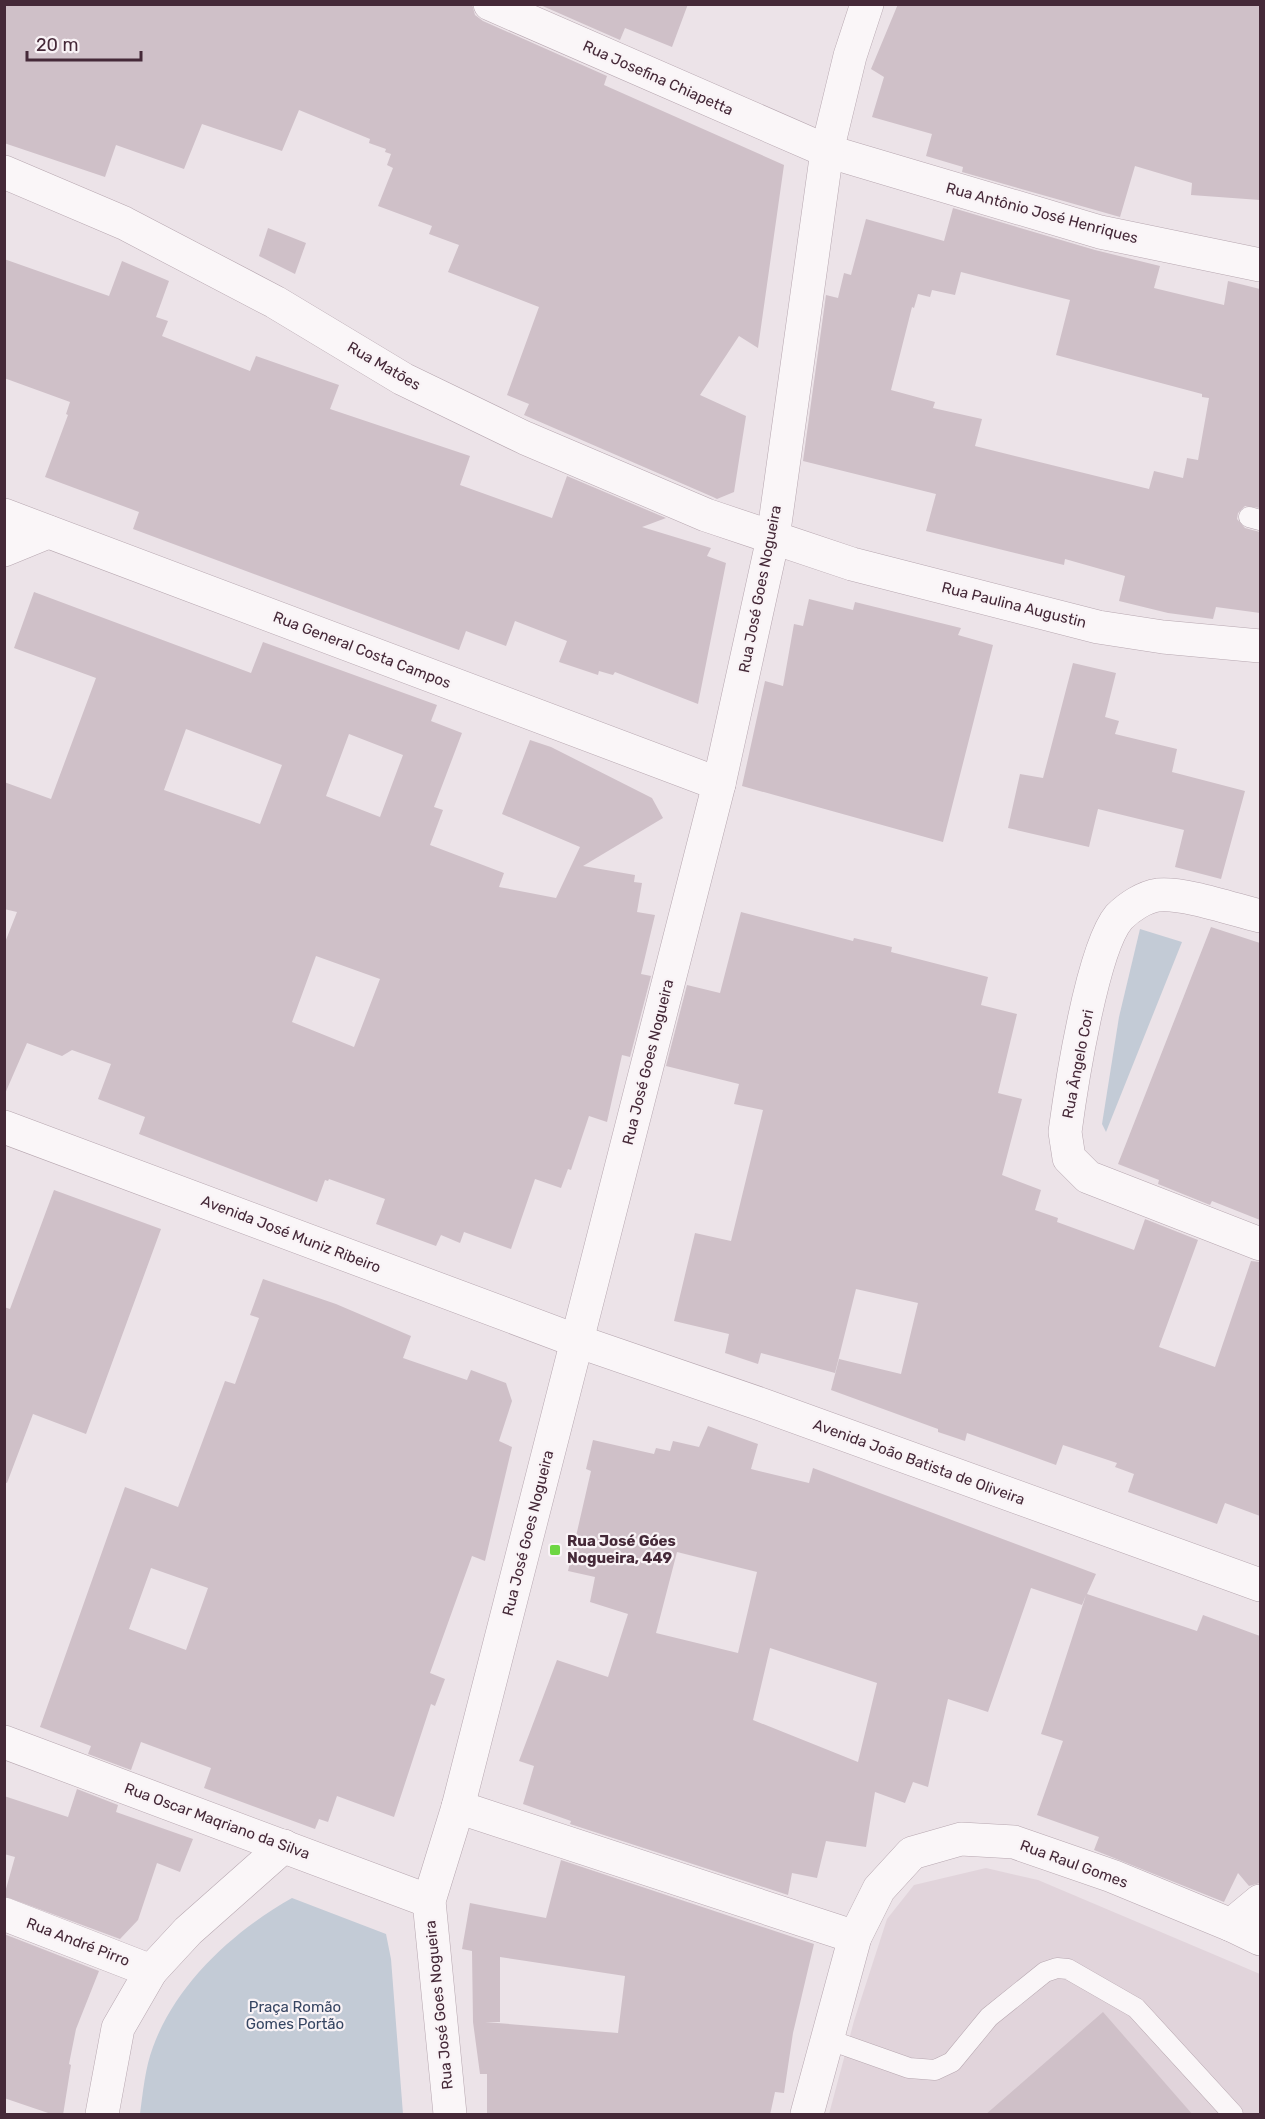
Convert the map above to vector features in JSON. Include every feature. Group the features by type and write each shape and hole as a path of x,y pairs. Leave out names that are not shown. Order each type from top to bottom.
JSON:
{"street":[{"name":"Rua Josefina Chiapetta","path":"490,4 827,151"},
{"name":"Rua José Goes Nogueira","path":"450,2115 429,1901 458,1807 719,784 773,538 827,151 850,56 867,4"},
{"name":"Rua Antônio José Henriques","path":"827,151 1100,232 1260,265"},
{"name":"Rua Matões","path":"4,172 124,223 275,302 403,379 525,438 706,515 773,538"},
{"name":"Rua General Costa Campos","path":"4,515 719,784"},
{"path":"4,550 48,532"},
{"name":"Rua Paulina Augustin","path":"773,538 852,564 1098,627 1163,637 1260,646"},
{"name":"Rua Ângelo Cori","path":"1260,916 1190,899 1159,895 1135,903 1119,918 1102,947 1065,1132 1069,1158 1088,1177 1260,1244"},
{"name":"Avenida José Muniz Ribeiro","path":"4,1127 577,1341"},
{"name":"Avenida João Batista de Oliveira","path":"577,1341 763,1405 919,1464 1260,1585"},
{"name":"Rua Oscar Maqriano da Silva","path":"4,1742 429,1901"},
{"path":"458,1807 855,1937"},
{"name":"Rua Raul Gomes","path":"807,2115 855,1937 879,1889 912,1853 961,1839 1014,1842 1112,1876 1231,1925 1260,1940"},
{"path":"102,2115 118,2028 151,1971 188,1930 284,1846"},
{"path":"1231,1925 1260,1901"},
{"name":"Rua André Pirro","path":"4,1914 151,1971"}],"lane":[{"path":"827,2039 909,2068 935,2070 952,2062 988,2017 1046,1972 1057,1968 1068,1969 1136,2008 1233,2115"}],"shaded area":[{"path":"986,1868 1038,1880 1260,1974 1260,2114 829,2114 854,2021 887,1919 914,1885"}],"green space":[{"path":"1140,929 1182,942 1106,1132 1102,1124 1119,1017"},
{"name":"Praça Romão Gomes Portão","path":"292,1898 386,1934 391,1959 403,2114 140,2114 150,2055 176,2001 192,1980 229,1942"}],"building":[{"path":"4,4 472,4 475,15 483,21 607,76 604,85 784,165 758,348 739,336 700,395 746,416 734,492 717,499 524,415 529,404 507,395 539,307 448,272 459,245 429,234 432,226 378,206 393,168 387,165 391,154 385,152 386,149 369,143 370,139 299,110 282,151 202,124 184,169 116,145 105,177 4,143"},
{"path":"538,4 688,4 672,47 625,28 620,40"},
{"path":"898,4 1260,4 1260,200 1191,195 1192,183 1135,166 1120,217 962,172 963,167 926,156 932,134 872,117 884,77 871,69"},
{"path":"953,208 1095,250 1160,266 1154,288 1224,305 1228,281 1260,289 1260,508 1245,506 1238,513 1237,519 1245,528 1260,532 1260,613 1216,607 1213,619 1168,613 1119,601 1125,576 1065,559 1064,565 926,531 936,494 803,461 826,295 838,298 844,273 851,275 866,219 944,241","holes":["961,272 1070,300 1056,355 1202,394 1202,397 1209,398 1198,460 1187,458 1183,478 1154,471 1149,489 975,446 982,419 933,408 935,402 891,390 912,307 914,308 918,294 930,297 932,290 955,295"]},
{"path":"268,228 306,243 295,274 259,256"},
{"path":"4,259 109,296 122,261 169,281 156,317 168,321 162,336 250,371 256,356 339,385 330,409 470,456 460,485 552,518 567,476 666,518 642,527 711,548 707,556 726,563 698,704 615,672 613,675 599,671 598,675 559,662 567,641 515,621 506,646 466,631 459,650 133,529 139,512 45,477 68,415 66,414 70,402 4,378"},
{"path":"34,592 251,673 263,642 437,705 431,721 462,733 434,807 443,810 430,845 504,873 499,887 556,898 580,847 502,814 530,740 551,747 652,798 663,818 583,866 635,875 634,882 642,883 637,912 655,915 641,974 651,976 630,1057 622,1055 607,1122 589,1116 571,1170 568,1169 561,1188 535,1179 511,1249 464,1232 460,1243 441,1235 436,1246 376,1224 385,1199 329,1179 325,1180 317,1202 139,1134 145,1117 98,1099 111,1064 72,1050 62,1056 27,1043 4,1096 4,945 17,912 4,909 4,782 51,799 96,678 14,648","holes":["186,729 282,765 260,824 164,790","349,734 403,755 380,817 326,796","316,956 380,979 354,1047 292,1022"]},
{"path":"809,599 853,610 855,602 961,628 958,635 993,645 943,842 742,786 765,681 783,686 794,624 803,626"},
{"path":"1073,663 1116,673 1105,717 1119,721 1115,734 1177,749 1172,772 1245,791 1221,879 1175,867 1184,830 1098,809 1089,847 1008,828 1020,774 1043,778"},
{"path":"741,912 853,941 854,938 892,947 891,952 988,977 981,1005 1017,1014 998,1093 1022,1099 1002,1175 1041,1190 1035,1210 1058,1218 1057,1222 1134,1250 1145,1219 1198,1240 1159,1347 1215,1367 1251,1261 1260,1262 1260,1516 1225,1503 1217,1524 1128,1492 1134,1474 1115,1467 1117,1463 1063,1445 1056,1465 967,1433 965,1441 938,1432 938,1429 831,1390 839,1359 901,1374 918,1303 856,1289 835,1373 761,1353 758,1364 725,1353 729,1334 674,1321 695,1233 731,1241 763,1110 734,1104 739,1084 666,1066 687,985 720,993"},
{"path":"1211,927 1260,943 1260,1220 1212,1201 1210,1205 1158,1184 1159,1180 1118,1164"},
{"path":"54,1190 161,1229 86,1434 33,1414 7,1483 4,1482 4,1307 10,1309"},
{"path":"263,1279 336,1304 411,1336 403,1358 467,1380 471,1370 506,1383 512,1401 499,1441 512,1447 485,1561 472,1556 430,1673 445,1679 435,1706 431,1704 394,1817 337,1796 328,1822 319,1819 315,1829 204,1788 211,1768 141,1742 131,1770 88,1754 91,1746 40,1727 125,1487 178,1507 225,1381 235,1384 259,1318 250,1315","holes":["151,1568 208,1588 186,1650 129,1629"]},
{"path":"708,1426 758,1444 751,1469 809,1483 813,1468 1096,1574 1087,1594 1197,1631 1203,1615 1260,1636 1260,1883 1249,1886 1238,1873 1224,1902 1094,1850 1099,1837 1037,1815 1063,1741 1041,1734 1086,1595 1082,1605 1031,1588 988,1712 948,1699 928,1787 913,1782 905,1803 875,1792 866,1847 826,1841 817,1878 792,1873 788,1895 570,1824 571,1821 523,1804 534,1766 519,1761 557,1660 608,1677 628,1614 590,1602 595,1577 568,1571 591,1471 586,1469 593,1440 654,1454 656,1448 670,1451 673,1441 699,1447","holes":["677,1552 757,1572 738,1653 656,1633","770,1648 877,1683 858,1762 753,1720"]},
{"path":"77,1789 118,1805 116,1812 193,1839 180,1872 157,1863 138,1920 120,1939 4,1896 15,1857 4,1854 4,1796 68,1817"},
{"path":"561,1860 814,1944 793,2033 784,2093 775,2092 770,2115 487,2115 487,2074 480,2074 473,2022 472,1951 462,1949 470,1903 546,1918","holes":["500,1957 625,1976 618,2033 485,2022 500,2022"]},
{"path":"4,1934 99,1971 76,2029 63,2115 54,2115 4,2098"},
{"path":"1103,2012 1193,2115 985,2115"}],"place":[{"name":"Rua José Góes Nogueira, 449","path":"555,1550"}]}
